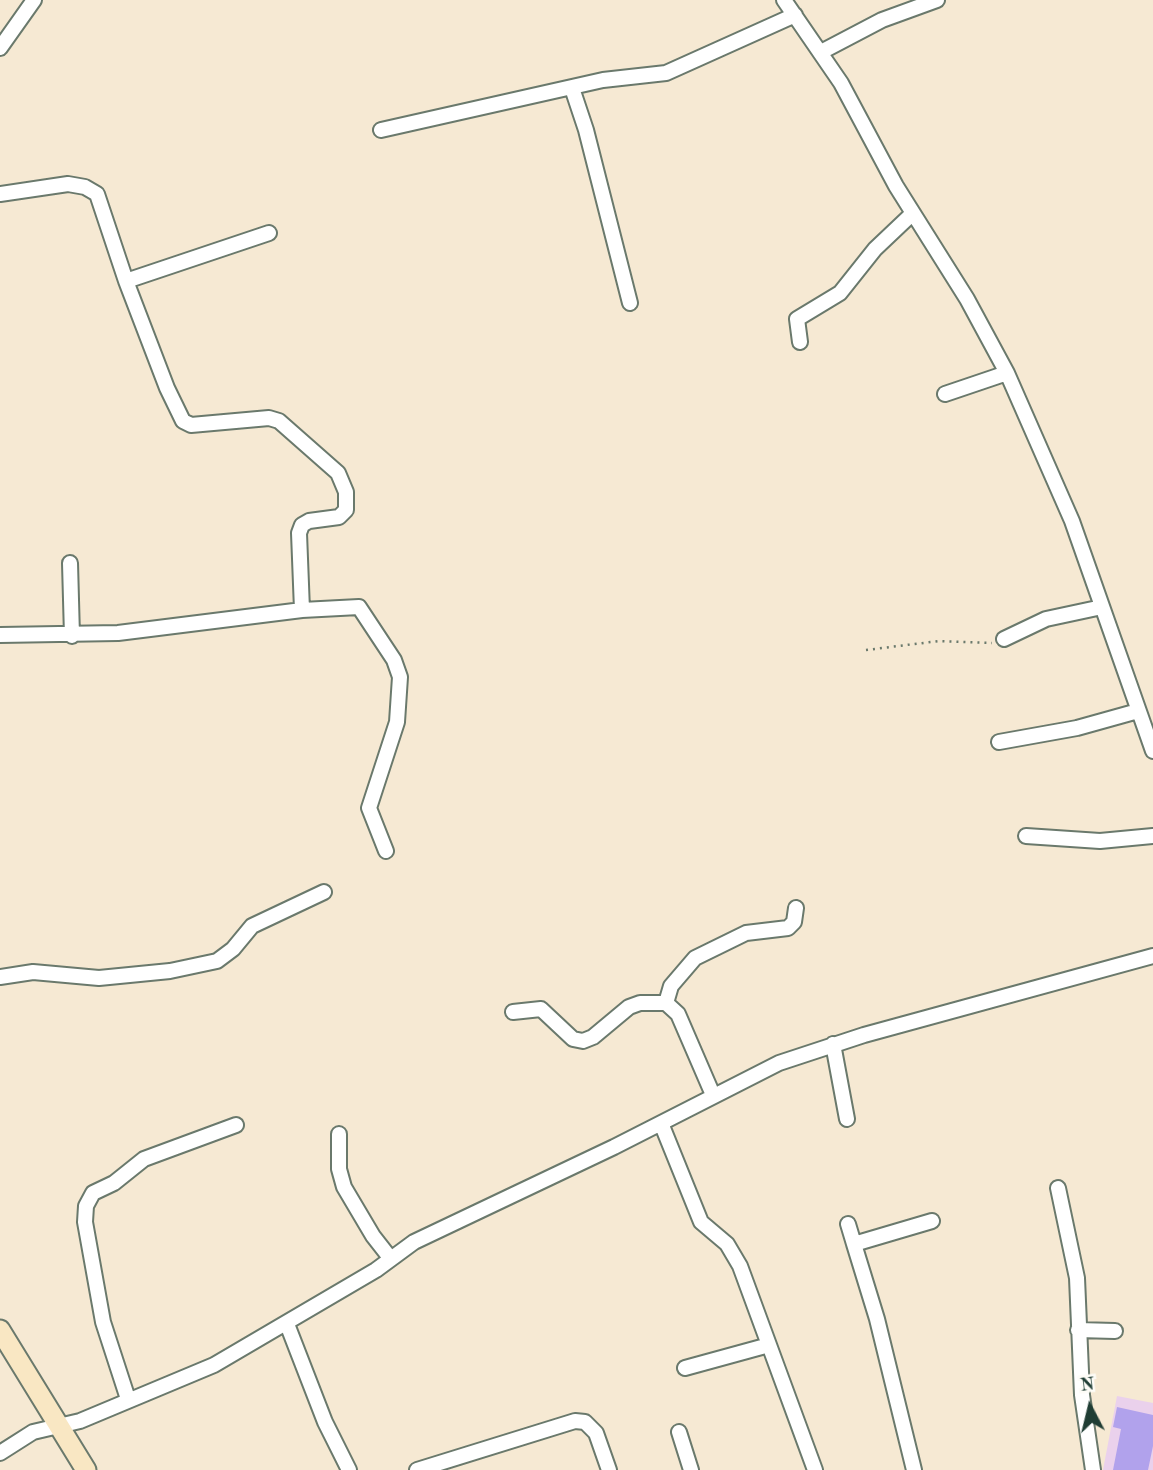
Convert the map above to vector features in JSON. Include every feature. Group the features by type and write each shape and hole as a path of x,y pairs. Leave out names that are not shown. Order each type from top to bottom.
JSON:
{"street":[{"path":"0,48 34,0"},
{"path":"784,0 821,52 913,213 967,299 1007,373 1047,460 1153,751"},
{"path":"821,52 881,20 937,0"},
{"path":"381,130 572,88 666,73 795,15"},
{"path":"572,88 630,303"},
{"path":"0,194 68,184 85,187 97,194 126,281 167,388 184,421 191,425 269,418 279,421 338,473 346,492 346,510 340,517 309,521 302,525 299,533 302,610"},
{"path":"800,342 797,319 840,293 875,249 913,213"},
{"path":"126,281 269,233"},
{"path":"945,394 1007,373"},
{"path":"70,563 72,636"},
{"path":"0,635 72,636 302,610 359,607 394,660 400,677 397,722 369,807 386,851"},
{"path":"1004,639 1046,619 1102,607"},
{"path":"999,741 1077,728 1138,711"},
{"path":"1026,836 1100,841 1153,836"},
{"path":"0,977 33,972 99,978 170,971 217,961 233,949 252,926 324,892"},
{"path":"666,1003 671,986 695,958 746,933 788,928 794,922 796,908"},
{"path":"0,1453 33,1432 59,1427 214,1365 287,1324 414,1242 779,1063 833,1044 1153,956"},
{"path":"513,1012 541,1009 573,1039 583,1041 593,1037 629,1007 640,1003 666,1003 678,1014 713,1095"},
{"path":"833,1044 847,1119"},
{"path":"660,1123 701,1222 727,1244 740,1266 815,1470"},
{"path":"128,1399 103,1322 85,1222 86,1206 93,1193 114,1183 144,1160 236,1125"},
{"path":"340,1134 339,1169 344,1187 373,1236 391,1259"},
{"path":"1058,1188 1077,1279 1082,1395 1093,1470"},
{"path":"854,1244 932,1221"},
{"path":"848,1224 887,1356 914,1470"},
{"path":"287,1324 325,1422 349,1470"},
{"path":"0,1330 86,1470"},
{"path":"1078,1330 1115,1331"},
{"path":"685,1368 769,1345"},
{"path":"417,1470 575,1421 585,1422 596,1433 609,1470"},
{"path":"678,1432 691,1470"}],"path":[{"path":"866,650 939,641 991,644 1004,639"}],"shaded area":[{"path":"1117,1396 1153,1403 1153,1470 1103,1470"}],"building":[{"path":"1117,1407 1153,1415 1153,1446 1148,1470 1113,1470 1121,1429 1113,1427"}]}
